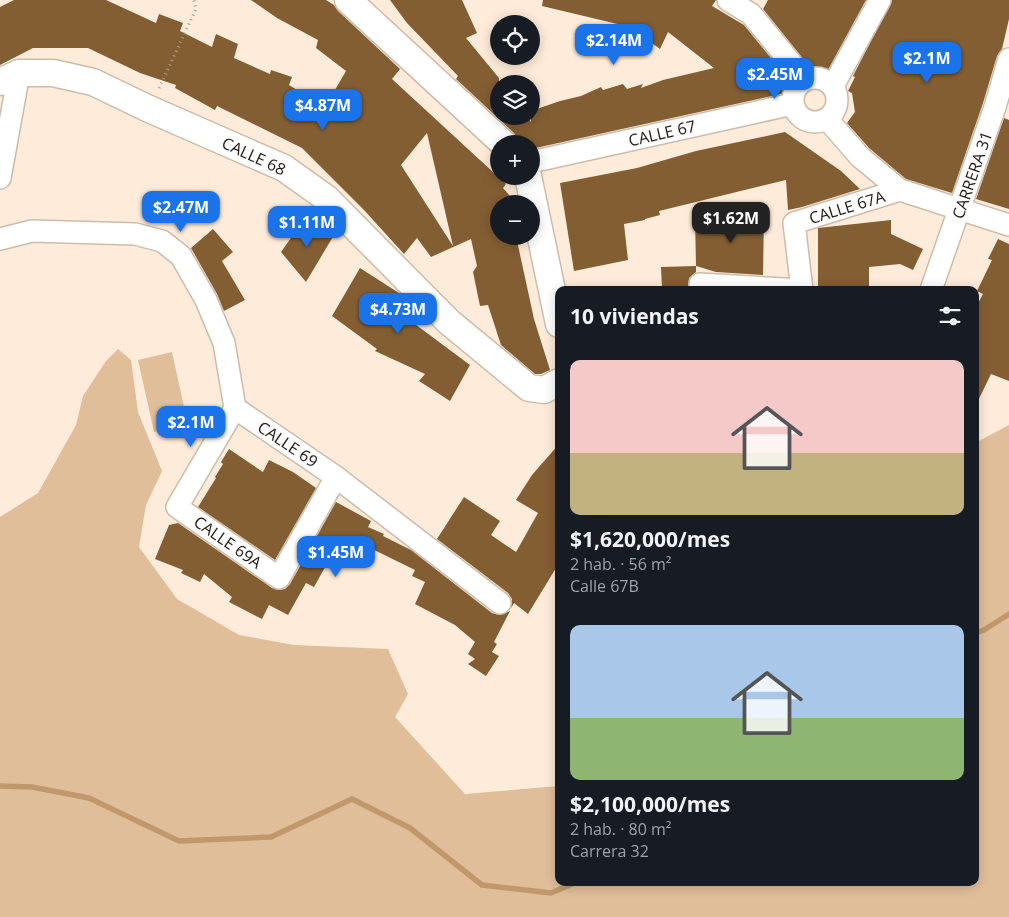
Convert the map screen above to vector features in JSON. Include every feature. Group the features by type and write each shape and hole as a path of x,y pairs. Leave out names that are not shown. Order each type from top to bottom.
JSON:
{"street":[{"path":"348,0 494,135"},
{"path":"728,0 754,7 805,80"},
{"path":"832,86 880,0"},
{"name":"CARRERA 31","path":"933,286 960,209 1002,109 1009,59"},
{"name":"CALLE 68","path":"10,78 53,73 93,82 147,108 284,168 326,198 449,322 529,388 544,390 555,384"},
{"path":"0,178 10,78"},
{"path":"820,78 832,86 838,100 833,114 827,119 820,122 806,120 795,111 793,104 795,90 805,80 820,78"},
{"name":"CALLE 67","path":"540,160 793,104"},
{"path":"827,119 860,157 900,190 1009,224"},
{"path":"530,185 555,305"},
{"name":"CALLE 67A","path":"802,286 794,224 900,190"},
{"path":"0,239 32,230 135,234 162,241 181,256 206,300 224,343 235,408"},
{"name":"CALLE 69","path":"235,408 336,477 500,603"},
{"name":"CALLE 69A","path":"235,408 177,507 279,578 336,477"}],"path":[{"path":"147,108 166,75 196,9 194,0"}],"shaded area":[{"path":"118,349 131,360 138,412 162,471 146,505 139,547 177,599 239,635 294,645 388,649 408,694 395,717 465,794 555,786 555,886 979,886 979,441 1009,425 1009,917 0,917 0,517 38,493 76,425 83,396 106,361"},
{"path":"172,352 188,425 154,432 138,360"}],"building":[{"path":"14,0 106,0 156,23 159,14 183,23 180,31 212,47 216,34 238,44 234,58 270,74 271,70 292,77 289,85 325,107 346,71 316,48 318,40 277,18 251,0 326,0 334,5 338,11 400,69 392,79 490,169 490,185 505,185 503,188 509,195 490,195 490,245 518,245 534,319 550,370 541,374 535,374 501,345 488,305 480,306 473,272 477,266 471,239 431,257 417,238 404,254 364,210 302,148 217,106 215,110 175,88 176,85 140,73 88,48 33,48 0,65 0,7","holes":["427,133 453,246 401,165"]},
{"path":"390,0 462,0 477,33 466,38 497,75 490,75 490,111 456,79 458,76 407,23"},
{"path":"543,0 716,0 712,6 744,25 793,85 790,92 540,147 540,135 515,135 505,125 540,125 540,108 581,96 601,87 603,90 623,84 627,89 643,84 641,88 663,80 714,68 668,32 660,49 630,27 542,6"},
{"path":"768,0 866,0 828,70 813,71 763,9"},
{"path":"892,0 1009,0 1009,19 1002,49 997,56 952,193 906,179 869,148 847,123 855,112 852,93 848,91 855,77 853,76"},
{"path":"1004,118 1009,120 1009,209 976,199"},
{"path":"785,132 841,171 860,189 788,210 786,180 659,211 660,215 624,224 628,260 574,271 560,183 637,168 696,151"},
{"path":"764,215 763,275 716,272 696,266 695,218"},
{"path":"891,220 891,234 923,249 913,270 900,264 869,267 869,286 818,286 818,228"},
{"path":"303,221 334,235 306,282 281,252"},
{"path":"213,229 233,252 222,261 245,300 224,311 217,294 191,248"},
{"path":"998,239 1009,244 1009,381 991,374 979,399 979,302 983,294 979,292 979,287 992,260 988,259"},
{"path":"696,266 696,272 689,278 688,286 662,286 661,267"},
{"path":"360,268 399,293 388,304 470,365 450,401 419,381 425,374 375,351 377,349 332,316"},
{"path":"229,449 263,472 269,460 293,472 316,488 275,560 198,507 216,478 223,464 221,462"},
{"path":"555,449 555,570 528,614 514,603 511,608 512,599 508,593 437,539 464,497 500,521 491,535 516,552 538,513 516,500 532,475"},
{"path":"336,502 371,521 368,527 411,550 492,613 499,615 510,611 494,642 497,644 492,652 499,656 486,676 468,664 475,659 468,654 475,642 455,625 415,604 425,582 412,576 415,570 360,543 356,552 338,544 314,587 306,583 288,615 269,605 262,619 229,602 232,597 204,574 200,582 181,573 183,570 155,559 169,525 178,523 272,588 278,590 285,589 290,584"}],"waterway":[{"path":"979,632 1009,614"},
{"path":"0,786 32,787 89,798 179,841 271,837 352,799 410,828 482,885 551,893 568,886"}]}
